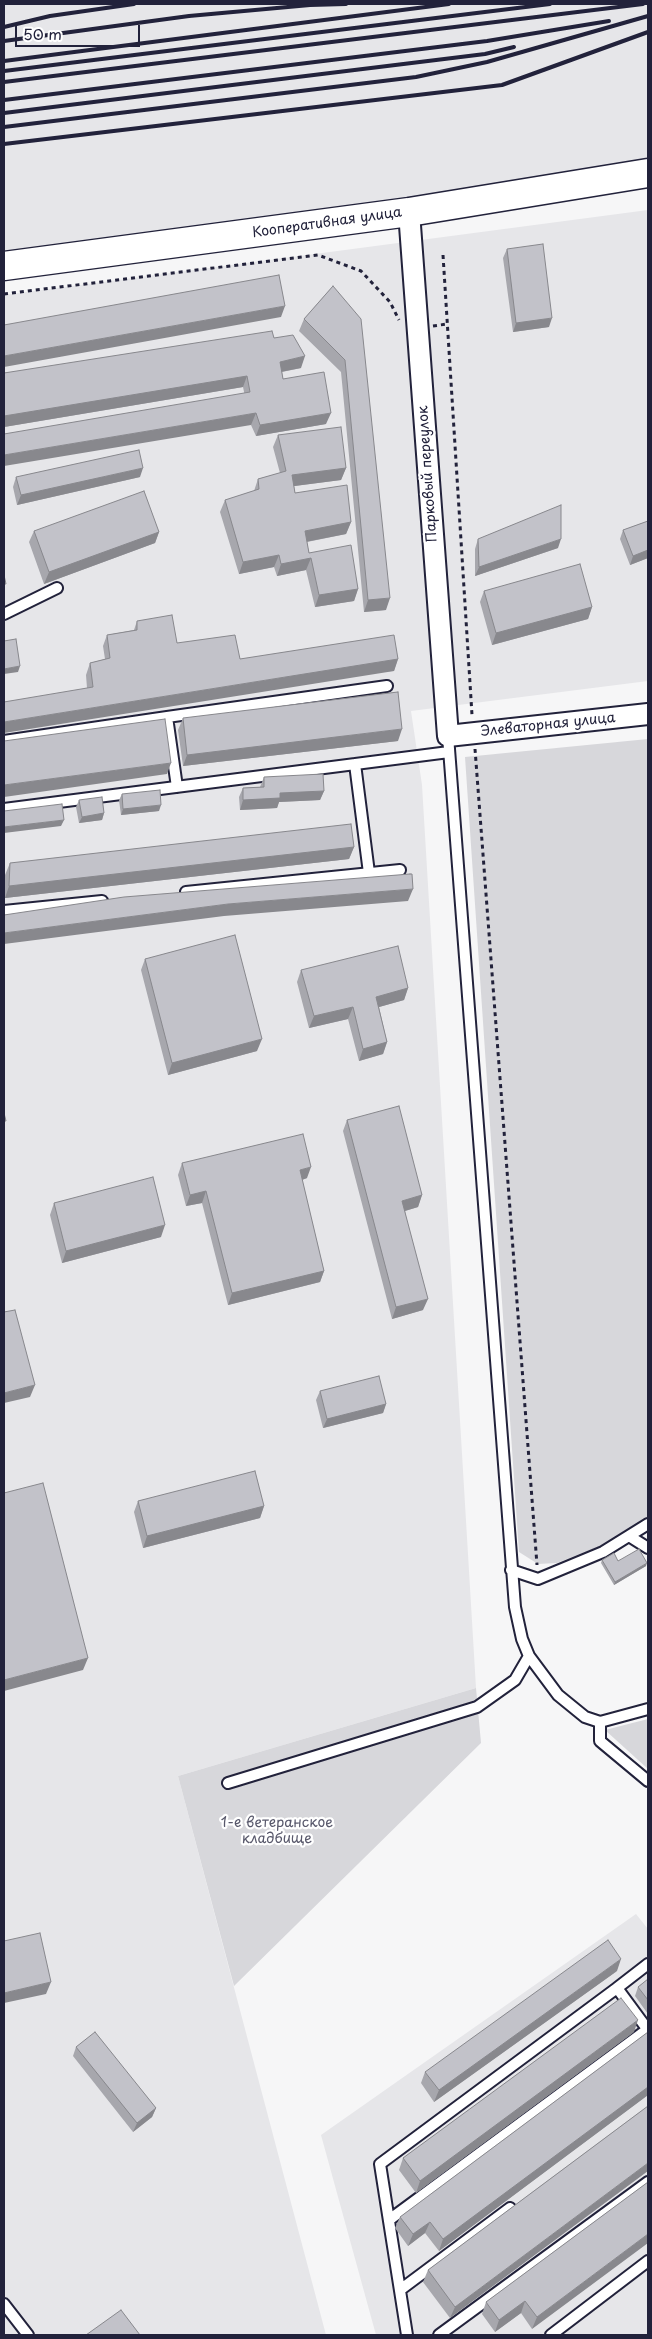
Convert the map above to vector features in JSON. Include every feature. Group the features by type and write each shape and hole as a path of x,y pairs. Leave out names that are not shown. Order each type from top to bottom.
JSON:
{"main road":[{"name":"Кооперативная улица","path":"4,266 409,212 648,173"}],"street":[{"name":"Парковый переулок","path":"409,212 448,744"},
{"name":"Элеваторная улица","path":"448,744 474,733 648,714"}],"lane":[{"path":"4,614 57,588"},
{"path":"4,742 387,686"},
{"path":"167,717 177,787"},
{"path":"4,809 356,764 448,744 515,1607 522,1639 529,1656 558,1696 585,1717 600,1722 648,1709"},
{"path":"356,764 370,873"},
{"path":"172,894 400,870"},
{"path":"4,912 112,900"},
{"path":"511,1570 538,1578 603,1552 648,1524"},
{"path":"629,1536 648,1548"},
{"path":"228,1783 477,1707 515,1680 529,1656"},
{"path":"600,1722 600,1741 648,1781"},
{"path":"407,2335 380,2164 648,1964"},
{"path":"389,2220 648,2029 617,1988"},
{"path":"439,2335 648,2182"},
{"path":"400,2290 520,2201"},
{"path":"551,2335 648,2261"},
{"path":"4,2304 28,2335"}],"path":[{"path":"4,294 318,255 361,271 390,302 403,330 448,324"},
{"path":"443,255 474,733 538,1578"}],"shaded area":[{"path":"4,4 648,4 648,168 4,255"},
{"path":"648,210 648,681 411,711 422,785 476,1688 178,1776 326,2335 4,2335 4,295"},
{"path":"636,1914 648,1929 648,2335 376,2335 321,2135"}],"green space":[{"path":"648,739 648,1517 603,1545 557,1563 538,1564 519,1552 465,757"},
{"name":"1-е ветеранское кладбище","path":"476,1688 481,1743 234,1986 178,1776"},
{"path":"648,1719 648,1769 605,1730"}],"building":[{"path":"543,244 552,318 516,323 507,249"},
{"path":"279,275 285,306 4,356 4,325"},
{"path":"333,286 361,319 390,598 368,600 345,360 304,319"},
{"path":"272,331 274,338 293,335 305,356 280,362 283,379 324,372 331,413 260,425 256,413 4,455 4,434 250,392 247,376 4,416 4,373"},
{"path":"341,427 346,468 292,475 295,493 347,485 351,522 305,531 309,553 351,545 358,589 319,595 311,558 281,564 279,555 243,562 225,500 259,489 258,479 286,471 278,435"},
{"path":"139,450 143,468 21,495 16,477"},
{"path":"144,491 159,532 49,572 34,531"},
{"path":"561,505 561,539 479,567 478,539"},
{"path":"648,521 648,550 633,556 623,530"},
{"path":"580,564 592,607 496,633 484,591"},
{"path":"172,615 177,643 235,635 240,659 394,635 398,659 4,722 4,702 93,687 90,663 110,658 107,635 137,630 137,621"},
{"path":"16,639 20,666 4,669 4,641"},
{"path":"398,692 402,729 187,755 183,718"},
{"path":"165,719 171,763 4,785 4,741"},
{"path":"323,774 324,791 280,793 280,798 243,800 243,788 264,787 264,777"},
{"path":"160,790 161,805 123,809 122,794"},
{"path":"102,797 104,813 82,817 79,800"},
{"path":"62,804 64,820 4,827 4,811"},
{"path":"351,824 354,847 9,886 10,863"},
{"path":"412,874 413,889 228,904 4,933 4,915 124,897"},
{"path":"235,935 262,1039 172,1063 145,959"},
{"path":"398,946 408,988 376,997 387,1042 363,1049 353,1007 314,1016 301,970"},
{"path":"399,1106 422,1195 402,1201 428,1299 396,1307 347,1120"},
{"path":"303,1134 311,1167 300,1170 324,1271 232,1293 206,1191 190,1195 182,1163"},
{"path":"153,1177 165,1225 66,1251 54,1203"},
{"path":"15,1310 35,1385 4,1393 4,1312"},
{"path":"379,1376 386,1404 327,1419 320,1391"},
{"path":"255,1471 264,1506 147,1536 138,1501"},
{"path":"43,1483 88,1658 4,1680 4,1493"},
{"path":"639,1549 647,1563 615,1582 602,1560 614,1553 618,1561"},
{"path":"40,1933 51,1982 4,1993 4,1941"},
{"path":"608,1940 621,1959 439,2090 425,2072"},
{"path":"648,1979 648,2000 638,1987"},
{"path":"621,1998 638,2020 420,2181 403,2158"},
{"path":"95,2032 156,2108 137,2123 76,2047"},
{"path":"648,2032 648,2087 443,2239 430,2222 413,2234 400,2217"},
{"path":"648,2106 648,2163 455,2307 428,2270"},
{"path":"648,2182 648,2234 537,2317 525,2301 499,2320 486,2302"},
{"path":"121,2310 140,2335 86,2335"}],"railway":[{"path":"4,27 50,16 134,4"},
{"path":"4,41 189,16 310,5 346,4"},
{"path":"4,61 449,4"},
{"path":"4,71 550,4"},
{"path":"4,82 643,4"},
{"path":"4,127 416,77 487,62 648,16"},
{"path":"4,100 487,41 609,21"},
{"path":"4,144 502,85 648,32"},
{"path":"4,113 485,54 514,47"}]}
